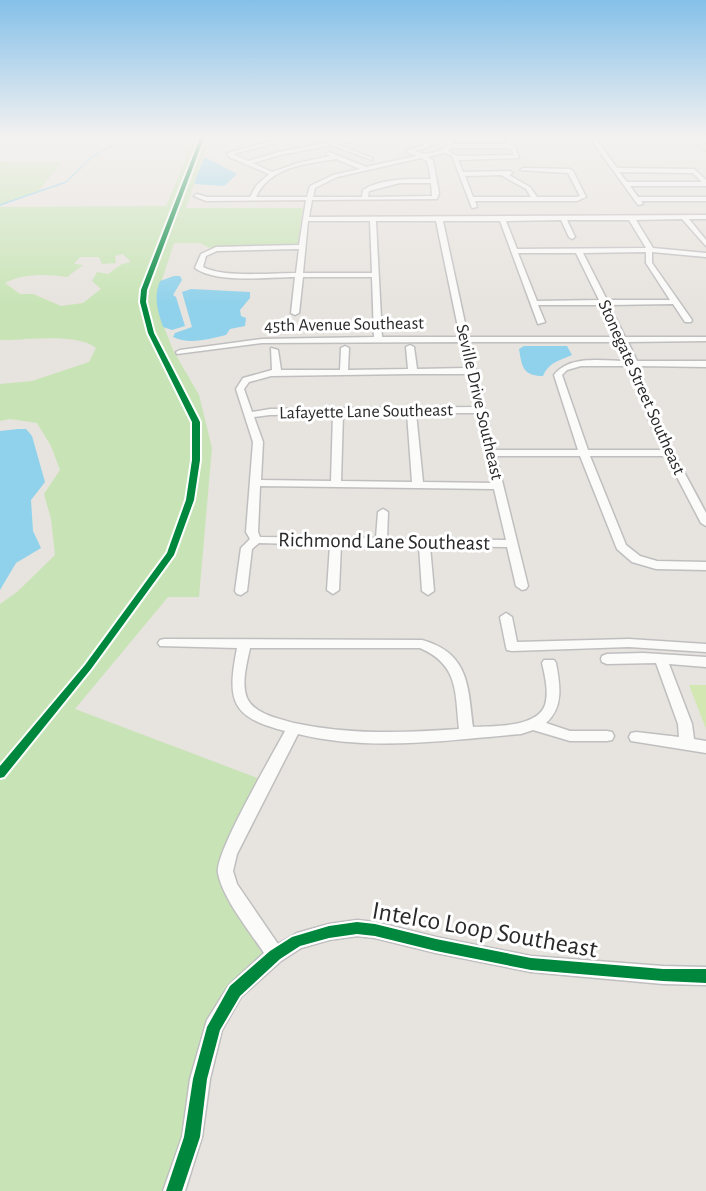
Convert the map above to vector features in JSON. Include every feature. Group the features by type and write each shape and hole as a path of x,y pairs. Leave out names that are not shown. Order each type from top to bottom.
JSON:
{"street":[{"path":"254,198 256,194"},
{"path":"295,313 310,194"},
{"path":"365,198 366,194"},
{"path":"197,196 206,199 435,198 436,194"},
{"path":"470,194 478,219"},
{"path":"532,194 536,199"},
{"path":"472,199 577,199 584,197 582,194"},
{"path":"633,194 639,202 706,200"},
{"path":"564,216 572,237"},
{"path":"630,216 650,246 649,263 687,320"},
{"path":"684,217 706,244"},
{"path":"306,219 706,217"},
{"path":"373,219 378,339"},
{"name":"Seville Drive Southeast","path":"439,219 522,586"},
{"path":"502,219 541,322"},
{"path":"302,247 216,249 204,254 199,266 202,270 214,274 375,275"},
{"path":"514,251 650,250 705,256"},
{"name":"Stonegate Street Southeast","path":"579,251 634,363 647,408 706,523"},
{"path":"534,303 676,302"},
{"name":"45th Avenue Southeast","path":"180,352 262,341 706,339"},
{"path":"410,347 413,372"},
{"path":"344,373 345,348"},
{"path":"274,350 277,373"},
{"path":"705,366 634,363 569,365 559,372 558,379 617,541 628,554 646,562 669,566 706,566"},
{"path":"241,591 247,548 256,540 252,532 258,442 240,388 246,380 277,373 474,371"},
{"path":"411,410 418,486"},
{"name":"Lafayette Lane Southeast","path":"250,415 270,412 482,410"},
{"path":"336,484 338,412"},
{"path":"492,453 669,453"},
{"path":"257,483 499,486"},
{"path":"381,541 383,512"},
{"name":"Richmond Lane Southeast","path":"256,540 512,544"},
{"path":"333,590 336,540"},
{"path":"424,542 428,591"},
{"path":"506,617 512,647 639,644 706,648"},
{"path":"164,643 414,643 431,647 446,656 456,667 466,732"},
{"path":"244,643 238,688 242,702 254,714 294,729 346,739 378,740 521,729 533,725 546,716 554,700 549,663"},
{"path":"639,644 643,658"},
{"path":"607,659 643,658 706,663"},
{"path":"661,659 685,724 687,744"},
{"path":"533,725 570,736 607,736"},
{"path":"274,955 230,887 225,871 229,853 294,729"},
{"path":"636,737 706,747"},
{"name":"Intelco Loop Southeast","path":"174,1191 192,1137 200,1079 214,1027 235,991 274,955 297,941 329,932 357,928 389,932 436,945 531,964 630,973 706,976"}],"green space":[{"path":"0,194 33,194 0,205"},
{"path":"171,194 191,194 186,208 303,208 298,243 293,246 210,248 200,243 174,243 158,292 160,317 173,350 199,395 212,448 199,597 168,597 75,709 268,782 225,871 275,955 214,1027 174,1191 0,1191 0,604 17,592 55,555 51,519 44,494 60,470 51,446 37,423 10,419 0,421 0,384 32,381 89,362 96,348 76,340 50,338 0,340 0,207 166,206","holes":["123,254 131,262 122,264 108,274 97,272 92,281 101,289 83,303 61,306 33,294 20,294 5,283 20,277 36,275 67,277 83,265 74,264 80,257 99,257 102,264 116,263 115,256"]},
{"path":"689,685 706,685 706,729"}],"water":[{"path":"180,276 182,280 173,295 176,297 185,326 172,330 163,327 157,299 160,281"},
{"path":"191,289 250,292 250,298 240,310 241,316 246,318 245,326 230,329 226,335 206,340 186,341 173,337 175,333 192,327 182,292"},
{"path":"524,346 567,346 572,355 551,365 543,376 536,376 527,372 523,365 519,349"},
{"path":"26,429 32,436 45,482 31,500 33,531 41,548 16,563 0,590 0,431"}],"waterway":[{"path":"0,205 33,194"}],"cycle path":[{"path":"0,774 88,667 171,553 190,500 196,460 196,422 151,333 143,302 144,290 181,194"},
{"path":"174,1191 192,1137 200,1079 214,1027 235,991 275,955 297,941 329,932 357,928 531,964 663,975 706,976"}]}
